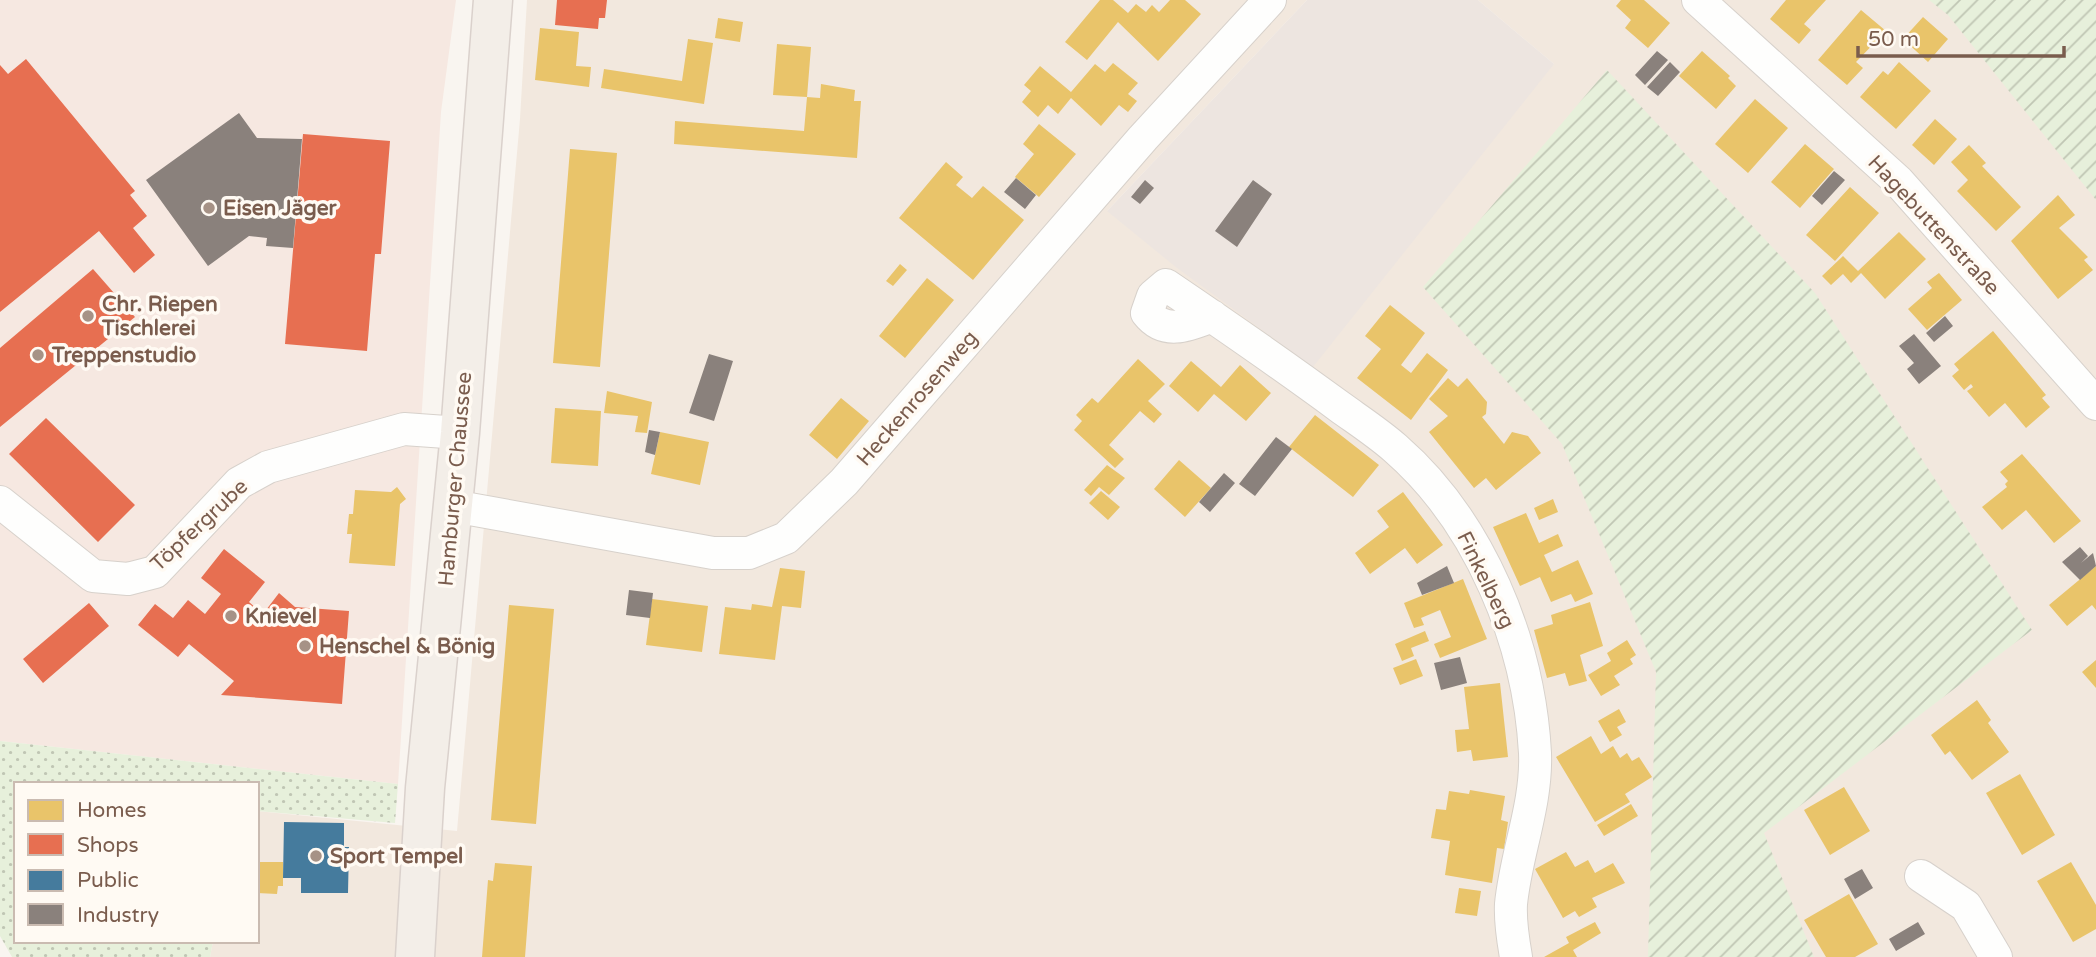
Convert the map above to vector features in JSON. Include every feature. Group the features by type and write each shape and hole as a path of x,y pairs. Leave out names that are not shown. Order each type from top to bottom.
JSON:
{"main road":[{"name":"Hamburger Chaussee","path":"415,957 425,788 460,433 493,0"}],"street":[{"name":"Heckenrosenweg","path":"453,506 713,553 749,552 786,538 845,482 1143,138 1270,0"},
{"name":"Hagebuttenstraße","path":"1698,0 1898,181 2096,404"},
{"name":"Finkelberg","path":"1212,316 1395,447 1420,473 1461,526 1487,572 1506,613 1519,654 1530,703 1535,755 1531,811 1511,905 1516,957"},
{"name":"Töpfergrube","path":"0,502 93,576 128,579 155,572 239,483 268,467 404,429 460,433"},
{"path":"1921,876 1966,906 1996,957"}],"shaded area":[{"path":"0,0 456,0 441,112 398,784 0,741"},
{"path":"527,0 1307,0 1107,211 1554,64 1478,0 2096,0 2096,957 210,957 213,943 259,943 259,811 457,831 520,119"},
{"path":"1307,0 1478,0 1554,64 1313,367 1177,268 1107,211"}],"green space":[{"path":"1929,0 2096,0 2096,200 1948,15"},
{"path":"1607,70 1815,293 2032,630 1764,833 1814,957 1648,957 1656,672 1562,444 1423,287"},
{"path":"0,741 398,784 395,823 259,811 259,782 14,782 14,943 213,943 210,957 12,957 0,936"}],"building: Homes":[{"path":"1100,0 1113,0 1128,13 1136,4 1146,12 1152,5 1159,12 1170,0 1185,0 1201,14 1158,61 1118,22 1087,60 1065,42"},
{"path":"1621,0 1644,0 1670,23 1648,48 1625,28 1631,20 1616,6"},
{"path":"1786,0 1826,0 1804,24 1811,30 1799,44 1770,19"},
{"path":"1861,10 1886,31 1856,62 1863,68 1847,85 1818,60"},
{"path":"1923,17 1948,39 1928,62 1903,39"},
{"path":"718,18 743,22 740,42 715,38"},
{"path":"540,28 579,32 576,66 591,67 589,87 535,80"},
{"path":"688,39 713,43 704,104 601,88 604,69 682,81"},
{"path":"777,44 811,47 807,97 773,95"},
{"path":"1702,51 1730,76 1728,78 1736,86 1716,109 1679,76"},
{"path":"1899,62 1931,91 1896,129 1860,97 1883,71 1888,75"},
{"path":"1113,63 1138,83 1128,94 1137,101 1128,112 1119,105 1101,126 1071,98 1058,114 1048,105 1038,117 1022,102 1031,91 1024,85 1040,66 1071,92 1095,64 1105,72"},
{"path":"821,84 855,90 854,101 861,101 857,158 674,144 675,121 804,131 807,97 820,98"},
{"path":"1755,99 1788,128 1748,173 1715,144"},
{"path":"1935,119 1957,139 1934,165 1912,145"},
{"path":"1039,124 1076,154 1039,197 1015,177 1034,154 1023,144"},
{"path":"1805,144 1834,169 1800,208 1771,182"},
{"path":"1969,145 1986,163 1982,166 2021,207 1996,231 1957,191 1968,180 1951,162"},
{"path":"570,149 617,153 600,367 553,363"},
{"path":"946,162 963,177 956,185 972,198 983,186 1024,220 973,280 899,218"},
{"path":"1850,187 1879,213 1835,261 1806,235"},
{"path":"2058,195 2075,215 2059,228 2088,257 2084,260 2093,270 2058,299 2011,241"},
{"path":"1899,232 1926,259 1885,299 1861,273 1851,283 1843,274 1831,285 1822,276 1843,256 1858,271"},
{"path":"900,264 907,270 893,286 886,281"},
{"path":"1939,273 1962,300 1927,330 1908,309 1932,288 1927,282"},
{"path":"927,278 954,300 905,358 879,336"},
{"path":"1390,305 1425,333 1401,365 1411,373 1427,353 1448,370 1411,420 1357,378 1381,349 1365,336"},
{"path":"1993,331 2046,395 2042,398 2050,407 2026,428 2005,403 1989,417 1967,391 1973,387 1971,384 1964,390 1952,376 1959,370 1954,364"},
{"path":"1138,359 1165,384 1148,401 1162,414 1154,423 1140,411 1109,445 1124,459 1115,468 1074,430 1082,421 1076,415 1092,398 1098,403"},
{"path":"1191,361 1221,387 1240,365 1271,393 1246,421 1214,394 1198,412 1169,386"},
{"path":"1448,378 1458,387 1467,378 1487,402 1486,414 1482,417 1504,444 1512,432 1528,436 1541,453 1496,490 1486,478 1474,488 1429,432 1448,416 1429,399"},
{"path":"607,391 652,402 647,433 635,432 638,416 604,413"},
{"path":"841,398 869,421 837,459 809,435"},
{"path":"555,408 601,411 598,466 551,463"},
{"path":"1315,415 1379,465 1353,497 1289,447"},
{"path":"660,432 709,442 700,485 651,474"},
{"path":"2022,454 2081,521 2054,543 2026,510 2002,530 1982,507 2007,487 2005,484 2008,481 2000,472"},
{"path":"1179,460 1211,488 1185,517 1154,489"},
{"path":"1107,465 1125,478 1109,495 1099,487 1091,496 1084,490"},
{"path":"397,487 406,499 400,504 395,566 349,563 352,534 347,534 349,514 353,514 355,490 391,492"},
{"path":"1101,491 1120,507 1108,520 1089,503"},
{"path":"1403,492 1443,545 1417,564 1405,548 1370,574 1355,553 1389,527 1377,511"},
{"path":"1553,499 1558,512 1539,520 1534,508"},
{"path":"1526,513 1539,543 1558,534 1563,546 1544,555 1552,572 1578,560 1593,594 1575,602 1571,594 1551,602 1540,577 1520,586 1493,527"},
{"path":"2096,566 2096,610 2092,605 2067,626 2049,605"},
{"path":"780,568 805,571 801,608 782,606 775,660 719,654 725,607 751,610 752,604 772,607"},
{"path":"1463,579 1487,639 1440,658 1434,644 1451,637 1440,610 1421,618 1424,625 1414,628 1404,603"},
{"path":"652,599 708,606 702,652 646,645"},
{"path":"1590,602 1603,646 1580,655 1587,681 1569,686 1565,673 1547,678 1534,630 1553,624 1551,615"},
{"path":"509,605 554,609 536,824 491,820"},
{"path":"1425,631 1429,641 1411,648 1414,656 1402,661 1395,644"},
{"path":"1627,640 1636,655 1630,659 1633,664 1614,676 1620,685 1601,696 1588,675 1611,661 1607,653"},
{"path":"1416,659 1423,676 1400,685 1393,668"},
{"path":"2096,660 2096,688 2082,672"},
{"path":"1500,683 1508,757 1473,761 1471,750 1457,752 1455,730 1469,729 1464,687"},
{"path":"1977,700 1991,720 1988,723 2009,752 1972,780 1950,751 1945,755 1931,735"},
{"path":"1619,709 1626,722 1617,727 1622,735 1610,742 1598,721"},
{"path":"1591,736 1601,754 1613,746 1620,758 1627,753 1632,761 1639,757 1652,777 1625,794 1630,802 1595,822 1556,757"},
{"path":"2020,774 2055,835 2022,855 1986,793"},
{"path":"1844,787 1870,831 1830,855 1804,810"},
{"path":"1470,790 1505,796 1501,820 1508,822 1504,849 1497,848 1492,883 1445,875 1450,841 1431,838 1436,809 1446,810 1449,791 1469,794"},
{"path":"1631,804 1638,816 1604,836 1597,825"},
{"path":"1566,852 1575,867 1588,860 1595,873 1613,863 1625,883 1592,898 1597,907 1579,917 1575,911 1563,918 1535,869"},
{"path":"259,862 283,862 283,886 278,886 277,894 259,893"},
{"path":"2071,862 2096,905 2096,929 2073,942 2037,881"},
{"path":"495,863 532,866 525,957 482,957 488,880 493,881"},
{"path":"1459,888 1481,891 1477,916 1455,913"},
{"path":"1849,894 1878,944 1855,957 1826,957 1804,920"},
{"path":"1595,922 1601,933 1573,950 1577,957 1544,957 1569,943 1566,937"}],"building: Shops":[{"path":"557,0 607,0 605,18 599,18 598,29 555,25"},
{"path":"26,59 135,191 130,195 147,216 133,228 155,255 134,273 99,231 0,312 0,65 8,74"},
{"path":"303,134 390,141 381,254 375,254 367,351 285,344"},
{"path":"93,269 135,317 0,427 0,348"},
{"path":"46,418 135,505 98,542 9,454"},
{"path":"224,549 265,582 249,602 263,614 279,593 295,607 349,611 342,704 221,695 234,681 189,644 178,657 138,625 155,604 173,618 188,600 205,614 221,594 201,578"},
{"path":"89,603 109,626 43,683 23,659"}],"building: Public":[{"path":"284,822 344,823 344,847 349,847 348,893 301,893 301,878 283,878"}],"building: Industry":[{"path":"1657,51 1668,60 1645,85 1635,75"},
{"path":"1670,62 1680,72 1658,96 1647,87"},
{"name":"Eisen Jäger","path":"239,113 257,138 302,139 293,248 266,246 267,238 249,236 208,266 146,180"},
{"path":"1834,171 1845,180 1822,205 1812,196"},
{"path":"1016,178 1036,195 1025,209 1004,192"},
{"path":"1145,180 1154,188 1140,204 1131,197"},
{"path":"1253,180 1272,194 1237,247 1215,231"},
{"path":"1945,316 1953,326 1934,342 1926,333"},
{"path":"1914,334 1941,366 1919,384 1907,369 1914,363 1899,346"},
{"path":"709,354 733,361 714,421 689,413"},
{"path":"649,430 660,432 655,455 645,452"},
{"path":"1276,437 1292,449 1255,496 1239,484"},
{"path":"1224,473 1235,483 1210,512 1199,502"},
{"path":"2080,547 2088,556 2081,563 2093,553 2096,566 2080,580 2062,562"},
{"path":"1447,566 1454,583 1422,595 1417,583"},
{"path":"629,590 653,593 650,618 626,615"},
{"path":"1460,657 1467,683 1441,690 1434,663"},
{"path":"1862,869 1873,888 1855,899 1844,879"},
{"path":"1918,922 1925,934 1896,951 1889,939"}],"place":[{"name":"Eisen Jäger","path":"209,208"},
{"name":"Chr. Riepen Tischlerei","path":"88,316"},
{"name":"Treppenstudio","path":"38,355"},
{"name":"Knievel","path":"231,616"},
{"name":"Henschel & Bönig","path":"305,646"},
{"name":"Sport Tempel","path":"316,856"}]}
